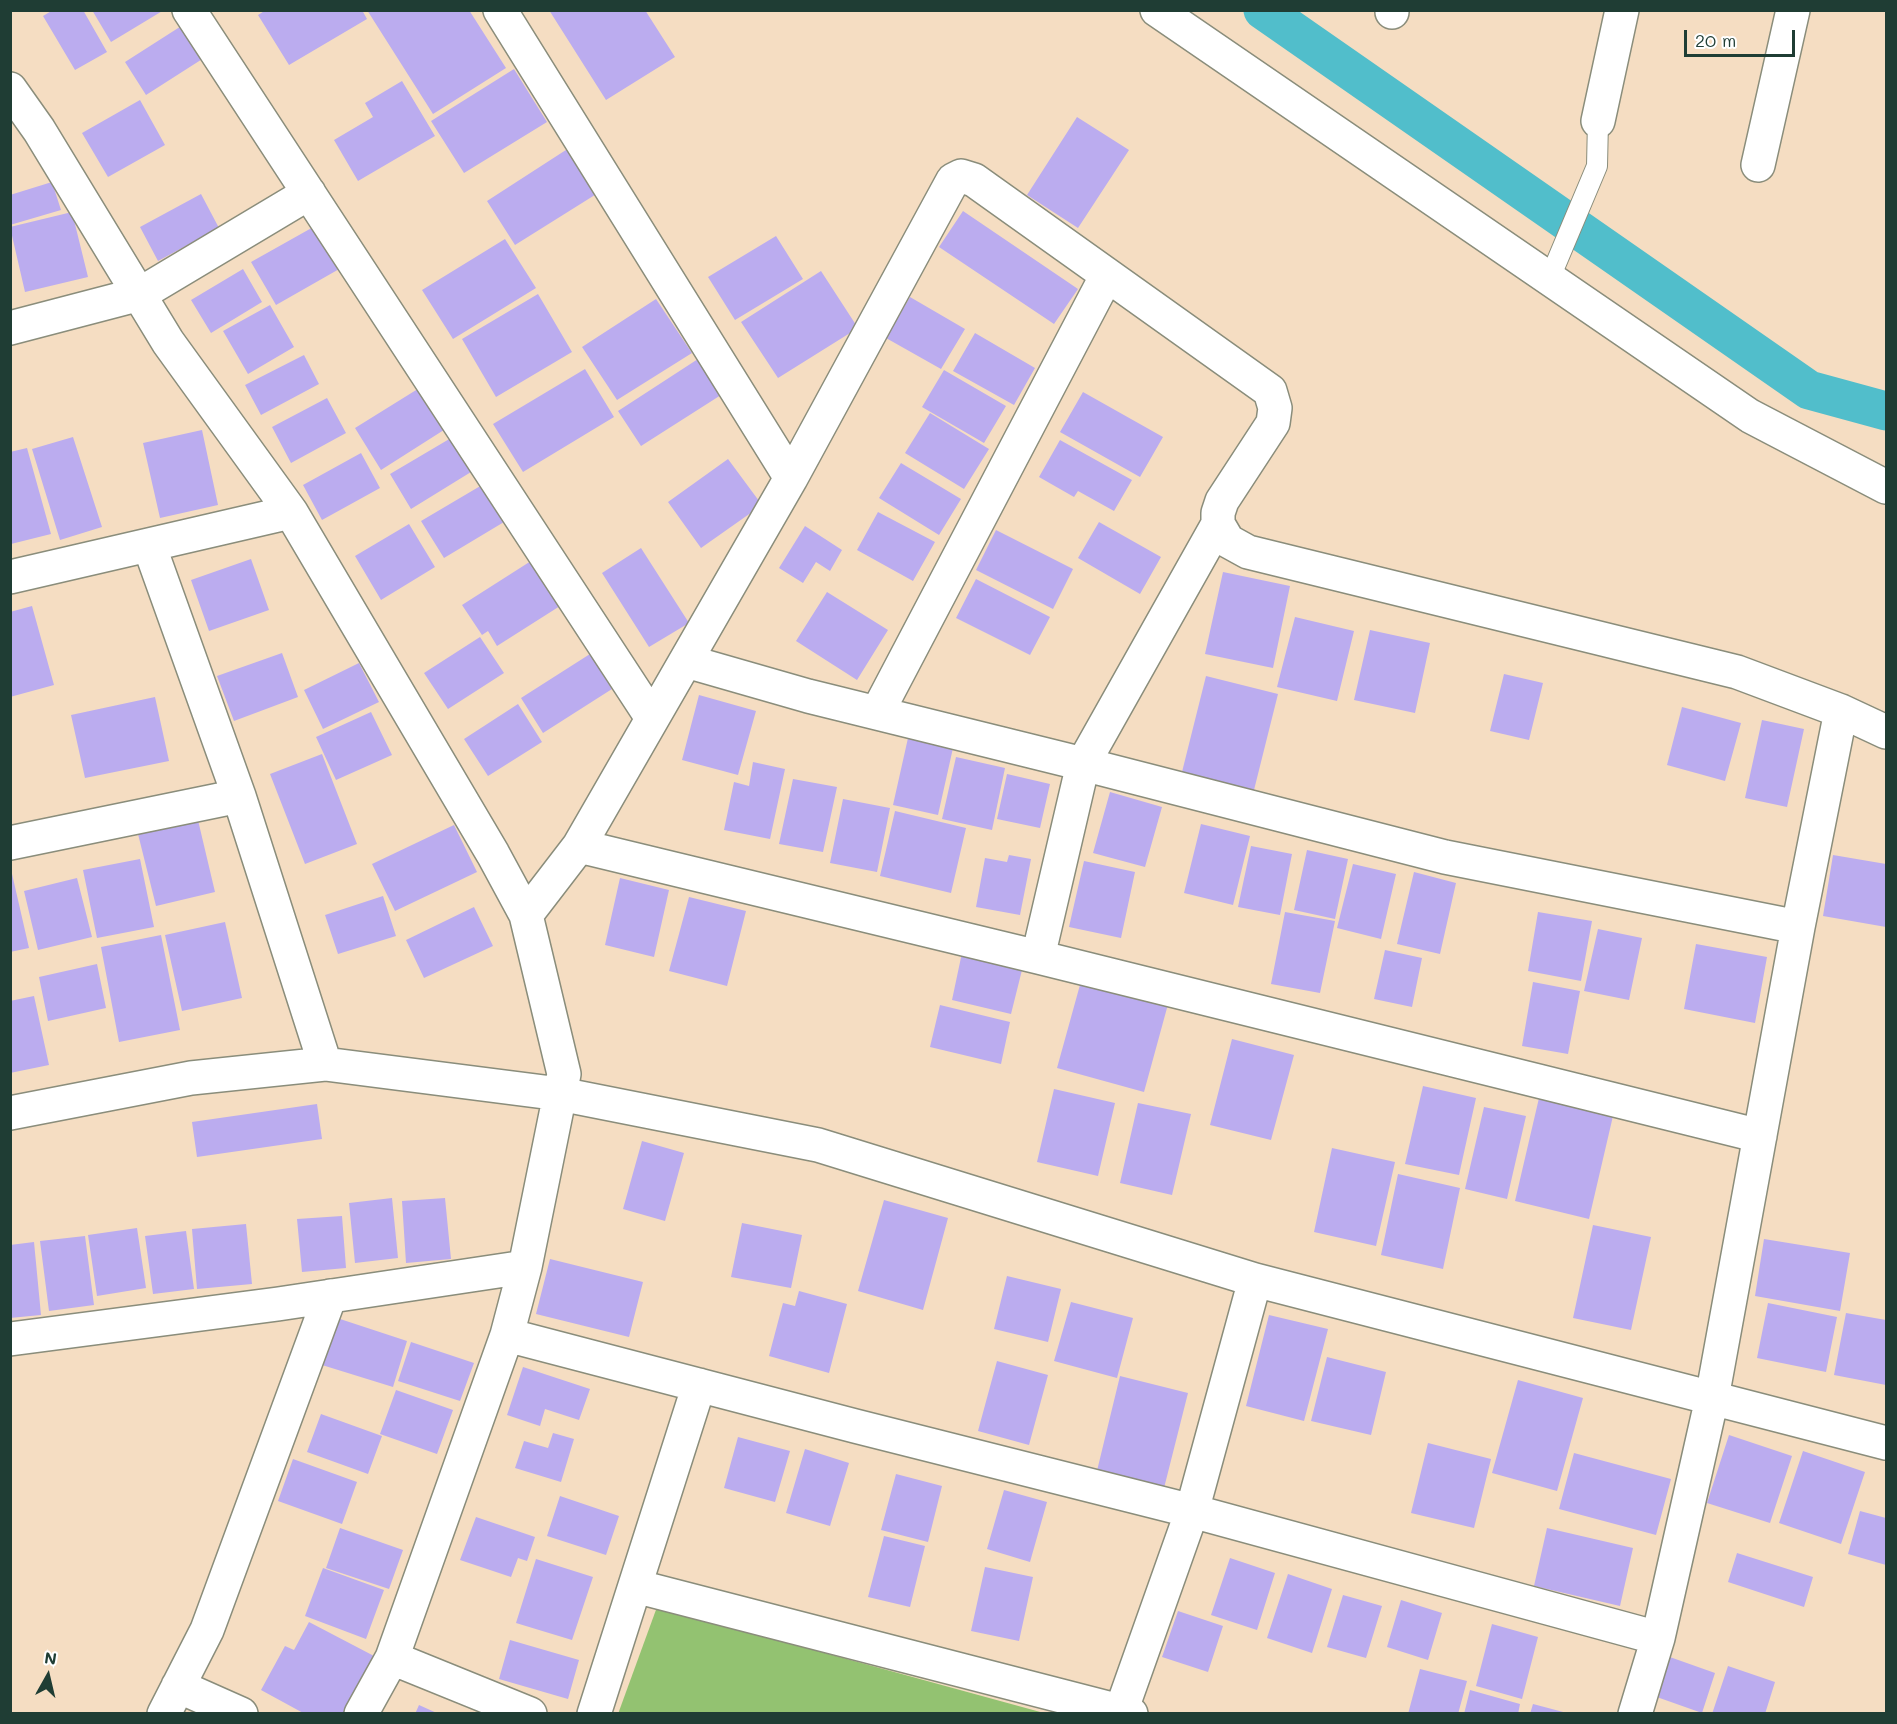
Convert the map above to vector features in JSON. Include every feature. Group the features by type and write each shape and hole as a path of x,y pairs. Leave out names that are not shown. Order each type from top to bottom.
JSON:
{"street":[{"path":"189,10 652,718"},
{"path":"500,10 791,478"},
{"path":"1157,10 1750,416 1887,487"},
{"path":"1598,121 1622,10"},
{"path":"1758,165 1792,10"},
{"path":"10,89 25,134 140,294 168,342 291,512 493,854 526,915 564,1074 525,1268 507,1335 392,1658 361,1713"},
{"path":"526,915 579,846 791,478 953,180 961,176 974,180 1270,391 1275,408 1273,423 1222,501 1218,513 1218,524 1083,764 1038,957"},
{"path":"10,328 140,294 309,193"},
{"path":"877,713 1107,275"},
{"path":"10,577 291,512"},
{"path":"1218,524 1228,541 1248,552 1737,672 1841,711 1887,732"},
{"path":"149,545 239,796 325,1064"},
{"path":"686,661 877,713 1445,857 1798,927"},
{"path":"1635,1713 1658,1638 1712,1398 1798,927 1841,711"},
{"path":"10,843 239,796"},
{"path":"579,846 1760,1136"},
{"path":"10,1113 191,1078 325,1064 560,1094 818,1145 1255,1280 1887,1443"},
{"path":"10,1339 525,1268"},
{"path":"635,1586 1124,1712 1192,1511 1255,1280"},
{"path":"241,1713 171,1700 207,1630 330,1296"},
{"path":"507,1335 1192,1511 1658,1638"},
{"path":"594,1713 699,1385"},
{"path":"392,1658 530,1713"}],"lane":[{"path":"1550,280 1598,166 1598,121"}],"green space":[{"path":"657,1607 1044,1713 618,1714"}],"building":[{"path":"53,10 83,10 107,52 75,70 43,16"},
{"path":"92,10 164,10 111,42"},
{"path":"266,10 362,10 367,19 289,65 258,15"},
{"path":"367,10 469,10 506,68 433,114"},
{"path":"549,10 645,10 675,57 606,100"},
{"path":"186,23 207,56 146,95 125,62"},
{"path":"514,69 547,122 464,173 431,121"},
{"path":"402,81 435,136 358,181 334,140 373,117 365,103"},
{"path":"140,100 165,145 108,177 82,133"},
{"path":"1077,117 1129,150 1078,228 1027,195"},
{"path":"569,148 598,193 515,245 487,201"},
{"path":"52,182 61,210 10,225 10,195"},
{"path":"201,194 219,228 158,261 140,227"},
{"path":"963,211 1078,289 1054,324 939,247"},
{"path":"72,212 88,277 25,292 10,227"},
{"path":"324,221 348,264 276,305 251,262"},
{"path":"776,236 803,279 735,320 708,277"},
{"path":"505,239 536,288 453,339 422,290"},
{"path":"243,269 262,302 211,333 191,300"},
{"path":"821,271 858,328 778,378 741,322"},
{"path":"538,294 572,352 496,397 462,339"},
{"path":"910,297 965,329 941,369 886,338"},
{"path":"656,299 692,353 617,400 582,347"},
{"path":"270,305 294,347 248,374 223,331"},
{"path":"975,333 1035,368 1014,405 953,371"},
{"path":"304,355 319,384 261,415 245,385"},
{"path":"698,359 721,395 641,446 618,411"},
{"path":"585,369 614,417 523,472 493,424"},
{"path":"944,370 1006,406 984,443 922,407"},
{"path":"421,387 447,428 381,470 355,428"},
{"path":"1083,392 1163,437 1140,477 1060,432"},
{"path":"327,398 346,433 291,463 272,427"},
{"path":"930,413 989,449 964,489 905,453"},
{"path":"202,430 218,505 160,518 143,443"},
{"path":"73,437 102,527 60,540 32,449"},
{"path":"451,438 471,472 411,509 390,474"},
{"path":"1060,440 1132,480 1114,511 1078,491 1074,497 1039,477"},
{"path":"27,448 51,534 11,544 10,452"},
{"path":"361,453 380,488 322,520 303,485"},
{"path":"728,459 762,505 701,548 668,502"},
{"path":"901,463 961,499 939,535 879,498"},
{"path":"482,485 504,522 444,558 421,521"},
{"path":"878,512 935,542 913,581 857,550"},
{"path":"1099,522 1161,557 1140,594 1078,558"},
{"path":"409,524 435,567 381,600 355,556"},
{"path":"805,526 842,550 830,571 816,562 803,583 779,568"},
{"path":"996,530 1073,569 1053,609 976,570"},
{"path":"641,548 689,623 649,647 602,573"},
{"path":"251,559 269,610 209,631 191,580"},
{"path":"531,561 560,606 497,646 488,631 482,635 462,605"},
{"path":"1223,572 1290,586 1273,668 1205,654"},
{"path":"976,579 1050,617 1030,655 956,618"},
{"path":"827,592 888,630 857,680 796,641"},
{"path":"32,606 54,685 10,697 10,612"},
{"path":"1295,617 1354,631 1337,701 1277,687"},
{"path":"1370,630 1430,643 1415,713 1354,700"},
{"path":"480,637 504,673 448,709 424,673"},
{"path":"282,653 298,697 234,721 217,676"},
{"path":"590,654 612,689 543,733 521,698"},
{"path":"359,663 379,702 323,729 304,690"},
{"path":"1504,674 1543,683 1529,740 1490,731"},
{"path":"1206,676 1278,694 1254,790 1182,772"},
{"path":"699,695 756,711 738,775 682,760"},
{"path":"155,697 169,761 85,778 71,715"},
{"path":"518,704 542,742 488,776 464,739"},
{"path":"1682,707 1741,723 1725,781 1667,765"},
{"path":"371,712 392,755 336,780 316,737"},
{"path":"1762,720 1804,729 1787,807 1745,798"},
{"path":"908,738 953,748 938,815 893,805"},
{"path":"322,754 357,844 305,864 270,774"},
{"path":"956,757 1005,768 992,830 942,819"},
{"path":"753,762 785,769 770,839 724,830 734,782 749,786"},
{"path":"1007,774 1050,784 1040,828 997,819"},
{"path":"793,779 837,787 823,852 779,844"},
{"path":"1110,792 1162,807 1145,867 1093,853"},
{"path":"843,799 890,808 877,872 830,863"},
{"path":"895,811 966,828 951,893 880,876"},
{"path":"197,816 215,892 156,906 137,830"},
{"path":"1201,824 1250,836 1233,905 1184,893"},
{"path":"454,825 477,872 395,911 372,864"},
{"path":"1251,846 1292,854 1280,915 1238,907"},
{"path":"1307,850 1348,859 1335,919 1294,910"},
{"path":"1009,855 1031,859 1020,915 976,907 985,858 1007,862"},
{"path":"1833,855 1886,864 1886,927 1823,916"},
{"path":"140,859 154,927 97,938 83,870"},
{"path":"1084,861 1135,872 1121,938 1069,927"},
{"path":"1353,864 1396,874 1381,939 1337,928"},
{"path":"10,865 29,948 10,952"},
{"path":"1414,872 1456,883 1440,954 1397,944"},
{"path":"77,878 92,937 38,950 24,891"},
{"path":"620,878 669,890 654,957 605,945"},
{"path":"383,896 396,936 338,954 325,915"},
{"path":"689,897 746,911 727,986 669,971"},
{"path":"474,907 493,946 424,978 406,940"},
{"path":"1285,912 1335,921 1320,993 1271,984"},
{"path":"1538,912 1592,921 1581,981 1528,971"},
{"path":"225,922 242,998 182,1011 165,935"},
{"path":"1598,929 1642,938 1629,1000 1584,991"},
{"path":"161,935 180,1030 119,1042 101,947"},
{"path":"1696,944 1767,957 1755,1023 1684,1009"},
{"path":"963,948 1024,962 1011,1014 952,1000"},
{"path":"1385,950 1422,958 1412,1007 1374,999"},
{"path":"97,964 106,1008 48,1021 39,977"},
{"path":"1083,974 1170,997 1144,1092 1057,1068"},
{"path":"1533,982 1580,991 1568,1054 1522,1046"},
{"path":"34,996 49,1065 10,1073 10,1001"},
{"path":"940,1005 1010,1022 1001,1064 930,1047"},
{"path":"1232,1039 1294,1055 1271,1140 1210,1125"},
{"path":"1423,1086 1476,1098 1459,1175 1405,1164"},
{"path":"1054,1089 1115,1103 1098,1176 1037,1162"},
{"path":"1539,1098 1613,1116 1589,1219 1515,1201"},
{"path":"1138,1103 1191,1114 1172,1195 1120,1183"},
{"path":"317,1104 322,1139 197,1157 192,1122"},
{"path":"1484,1107 1526,1116 1507,1199 1465,1189"},
{"path":"642,1141 684,1153 665,1221 623,1209"},
{"path":"1332,1148 1395,1162 1376,1246 1314,1232"},
{"path":"1398,1174 1460,1188 1443,1269 1381,1255"},
{"path":"392,1198 398,1258 355,1263 349,1203"},
{"path":"445,1198 451,1259 406,1263 402,1201"},
{"path":"884,1200 948,1218 923,1310 858,1291"},
{"path":"342,1216 346,1268 302,1272 297,1219"},
{"path":"742,1223 802,1235 791,1288 731,1277"},
{"path":"246,1224 252,1284 197,1289 192,1229"},
{"path":"1593,1225 1651,1237 1631,1330 1573,1318"},
{"path":"137,1228 146,1288 97,1296 88,1235"},
{"path":"186,1231 194,1289 153,1294 145,1236"},
{"path":"85,1236 94,1305 49,1311 40,1241"},
{"path":"1764,1239 1850,1253 1840,1311 1755,1296"},
{"path":"34,1242 41,1315 10,1318 10,1245"},
{"path":"550,1259 643,1282 629,1337 536,1314"},
{"path":"1007,1276 1061,1289 1048,1342 994,1329"},
{"path":"799,1291 847,1304 829,1373 769,1356 783,1303 795,1306"},
{"path":"1071,1302 1133,1318 1117,1378 1054,1361"},
{"path":"1768,1303 1837,1317 1826,1372 1757,1358"},
{"path":"1846,1313 1886,1320 1886,1385 1834,1375"},
{"path":"1269,1315 1328,1329 1304,1421 1246,1406"},
{"path":"337,1318 407,1341 393,1387 322,1365"},
{"path":"411,1342 474,1363 460,1401 398,1381"},
{"path":"1327,1357 1386,1372 1371,1435 1311,1421"},
{"path":"997,1361 1048,1375 1029,1445 978,1431"},
{"path":"523,1367 590,1389 579,1420 545,1409 540,1426 507,1415"},
{"path":"1120,1376 1188,1393 1162,1496 1095,1479"},
{"path":"1518,1380 1583,1398 1557,1491 1492,1473"},
{"path":"396,1390 453,1410 437,1454 380,1434"},
{"path":"321,1414 382,1436 368,1474 307,1452"},
{"path":"553,1433 574,1439 561,1482 515,1468 524,1441 548,1448"},
{"path":"1729,1435 1792,1456 1770,1523 1707,1503"},
{"path":"738,1437 790,1451 775,1502 724,1488"},
{"path":"1428,1443 1491,1459 1474,1528 1411,1513"},
{"path":"805,1449 849,1463 830,1526 786,1513"},
{"path":"1803,1451 1865,1472 1841,1544 1779,1523"},
{"path":"1574,1453 1671,1479 1656,1535 1559,1509"},
{"path":"293,1459 357,1482 342,1524 278,1501"},
{"path":"896,1474 942,1486 928,1542 881,1530"},
{"path":"1004,1490 1047,1502 1030,1562 987,1549"},
{"path":"560,1496 619,1516 606,1555 547,1536"},
{"path":"1860,1511 1886,1518 1886,1565 1848,1554"},
{"path":"476,1517 535,1537 527,1561 518,1558 511,1577 460,1560"},
{"path":"340,1528 403,1550 389,1589 326,1568"},
{"path":"1547,1528 1633,1548 1620,1606 1534,1586"},
{"path":"884,1536 925,1546 910,1607 868,1597"},
{"path":"1737,1553 1813,1577 1804,1607 1728,1582"},
{"path":"1230,1558 1275,1573 1257,1630 1211,1615"},
{"path":"536,1559 593,1577 572,1640 516,1623"},
{"path":"985,1567 1033,1577 1019,1641 971,1631"},
{"path":"323,1568 384,1590 366,1639 305,1616"},
{"path":"1288,1574 1332,1589 1312,1653 1267,1638"},
{"path":"1343,1595 1382,1606 1366,1658 1327,1647"},
{"path":"1401,1600 1442,1613 1428,1660 1387,1647"},
{"path":"1178,1611 1223,1626 1208,1672 1162,1657"},
{"path":"309,1622 374,1656 344,1714 305,1714 261,1690 285,1646 294,1650"},
{"path":"1492,1624 1538,1637 1522,1699 1476,1686"},
{"path":"510,1640 579,1660 568,1699 499,1679"},
{"path":"1667,1656 1715,1673 1702,1713 1654,1696"},
{"path":"1728,1666 1775,1682 1765,1714 1712,1714"},
{"path":"1420,1669 1467,1681 1458,1714 1408,1714"},
{"path":"1470,1690 1520,1704 1518,1714 1464,1714"},
{"path":"1533,1704 1567,1713 1530,1714"},
{"path":"419,1705 439,1714 415,1714"}],"waterway":[{"path":"1263,10 1809,390 1886,411"}]}
